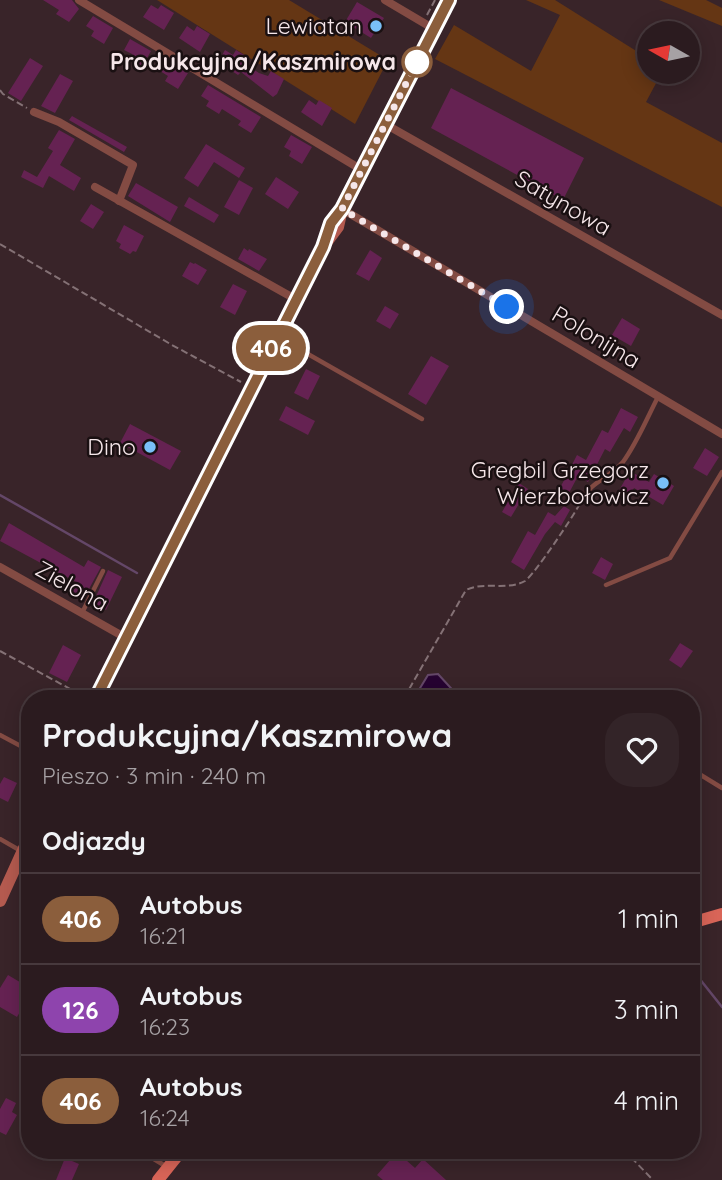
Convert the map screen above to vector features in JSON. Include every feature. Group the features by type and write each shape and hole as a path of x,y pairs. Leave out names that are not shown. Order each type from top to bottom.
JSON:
{"main road":[{"path":"700,920 722,914"},
{"path":"158,1180 175,1159"}],"street":[{"path":"79,0 362,170"},
{"path":"385,0 434,29"},
{"path":"100,690 251,387 323,247 338,227 342,209 449,0"},
{"path":"34,112 59,122 133,166 119,201"},
{"name":"Satynowa","path":"385,124 722,315"},
{"path":"95,187 297,300"},
{"name":"Polonijna","path":"342,209 722,434"},
{"name":"Zielona","path":"0,568 126,638"},
{"path":"0,901 21,853"}],"lane":[{"path":"277,337 422,419"},
{"path":"582,499 585,492 623,462 659,397"},
{"path":"606,585 670,558 722,472"},
{"path":"82,613 103,571"},
{"path":"0,735 21,746"},
{"path":"700,775 722,788"},
{"path":"0,839 21,850"},
{"path":"154,1159 168,1167"}],"path":[{"path":"0,90 34,112"},
{"path":"0,244 172,345 251,387"},
{"path":"409,690 466,590 476,585 506,585 525,581 571,522 582,499"},
{"path":"0,651 72,690"},
{"path":"633,1159 653,1180"}],"shaded area":[{"path":"157,0 289,0 388,60 355,124"},
{"path":"526,0 555,0 637,51 637,84 656,84 646,102 722,143 722,207 435,59 454,25 531,71 560,15"},
{"path":"659,0 706,0 722,8 722,26"},
{"path":"438,674 453,690 419,690 428,675"}],"building":[{"path":"43,0 72,0 79,9 69,22 56,14 59,10"},
{"path":"357,2 384,18 371,38 345,22"},
{"path":"151,5 158,9 161,5 174,13 164,30 143,17"},
{"path":"93,16 113,28 104,44 91,36 94,31 86,26"},
{"path":"187,26 194,31 197,26 210,34 200,52 179,38"},
{"path":"130,39 151,51 142,67 129,59 132,54 124,50"},
{"path":"225,50 233,55 236,50 249,58 245,64 259,73 268,76 271,71 284,79 277,94 273,97 241,72 238,75 218,62"},
{"path":"30,58 43,66 21,101 8,93"},
{"path":"167,60 188,73 178,89 165,81 168,76 160,71"},
{"path":"60,74 73,81 55,113 41,106"},
{"path":"208,85 261,117 251,133 238,125 241,121 222,109 219,114 206,106 209,101 201,96"},
{"path":"451,88 584,158 563,200 431,128"},
{"path":"309,100 316,105 319,100 332,108 322,126 301,112"},
{"path":"72,116 127,147 124,152 69,120"},
{"path":"59,130 75,139 60,165 81,178 74,191 49,176 43,188 21,177 24,170 37,177 53,151 48,148"},
{"path":"291,135 312,147 302,164 289,156 291,151 284,147"},
{"path":"206,144 245,168 239,178 214,162 198,187 184,178"},
{"path":"276,177 299,192 288,209 265,194"},
{"path":"239,180 253,188 239,215 224,207"},
{"path":"136,183 178,207 170,222 128,196"},
{"path":"189,197 219,215 214,223 184,206"},
{"path":"91,204 104,212 93,229 80,221"},
{"path":"124,225 144,236 136,252 130,254 119,248 121,244 116,241"},
{"path":"244,248 267,259 259,271 238,259"},
{"path":"370,250 382,258 369,281 356,274"},
{"path":"190,262 207,270 198,285 182,276"},
{"path":"233,284 247,291 235,315 220,307"},
{"path":"385,306 399,314 390,329 376,321"},
{"path":"622,318 640,329 631,346 612,335"},
{"path":"431,356 449,366 426,405 408,394"},
{"path":"306,369 320,376 308,400 294,393"},
{"path":"286,406 315,421 308,435 279,420"},
{"path":"621,408 638,417 630,432 624,428 610,452 605,449 588,482 578,476 569,493 560,488 577,455 586,460 602,430 608,433"},
{"name":"Dino","path":"130,424 181,451 170,470 120,443"},
{"path":"705,448 719,457 707,476 693,468"},
{"path":"630,471 649,482 654,474 674,486 663,505 634,488 628,500 617,494"},
{"path":"519,483 528,489 511,517 502,512"},
{"path":"564,506 570,510 561,526 555,522 524,570 511,562 528,531 535,535 548,512 555,516"},
{"path":"9,523 84,567 88,560 101,567 84,598 72,592 76,582 0,541"},
{"path":"601,557 613,564 605,580 592,573"},
{"path":"108,570 122,577 106,610 93,603"},
{"path":"680,643 693,651 681,668 669,660"},
{"path":"63,645 81,655 67,682 49,673"},
{"path":"4,777 17,783 8,802 0,798 0,784"},
{"path":"8,975 21,983 21,1010 17,1017 0,1007 0,988"},
{"path":"6,1098 16,1103 12,1112 17,1115 6,1135 0,1132 0,1109"},
{"path":"65,1159 79,1164 72,1180 56,1180"},
{"path":"391,1159 405,1159 415,1168 423,1159 446,1180 383,1180 377,1175"}],"waterway":[{"path":"0,495 137,573"},
{"path":"700,979 722,1007"}],"bus line":[{"name":"406","path":"100,690 323,247 331,223 342,209 449,0"}],"place":[{"name":"Lewiatan","path":"376,26"},
{"name":"Produkcyjna/Kaszmirowa","path":"417,62"},
{"name":"Dino","path":"150,447"},
{"name":"Gregbil Grzegorz Wierzbołowicz","path":"663,483"}],"route":[{"path":"417,62 342,209 507,307"}]}
